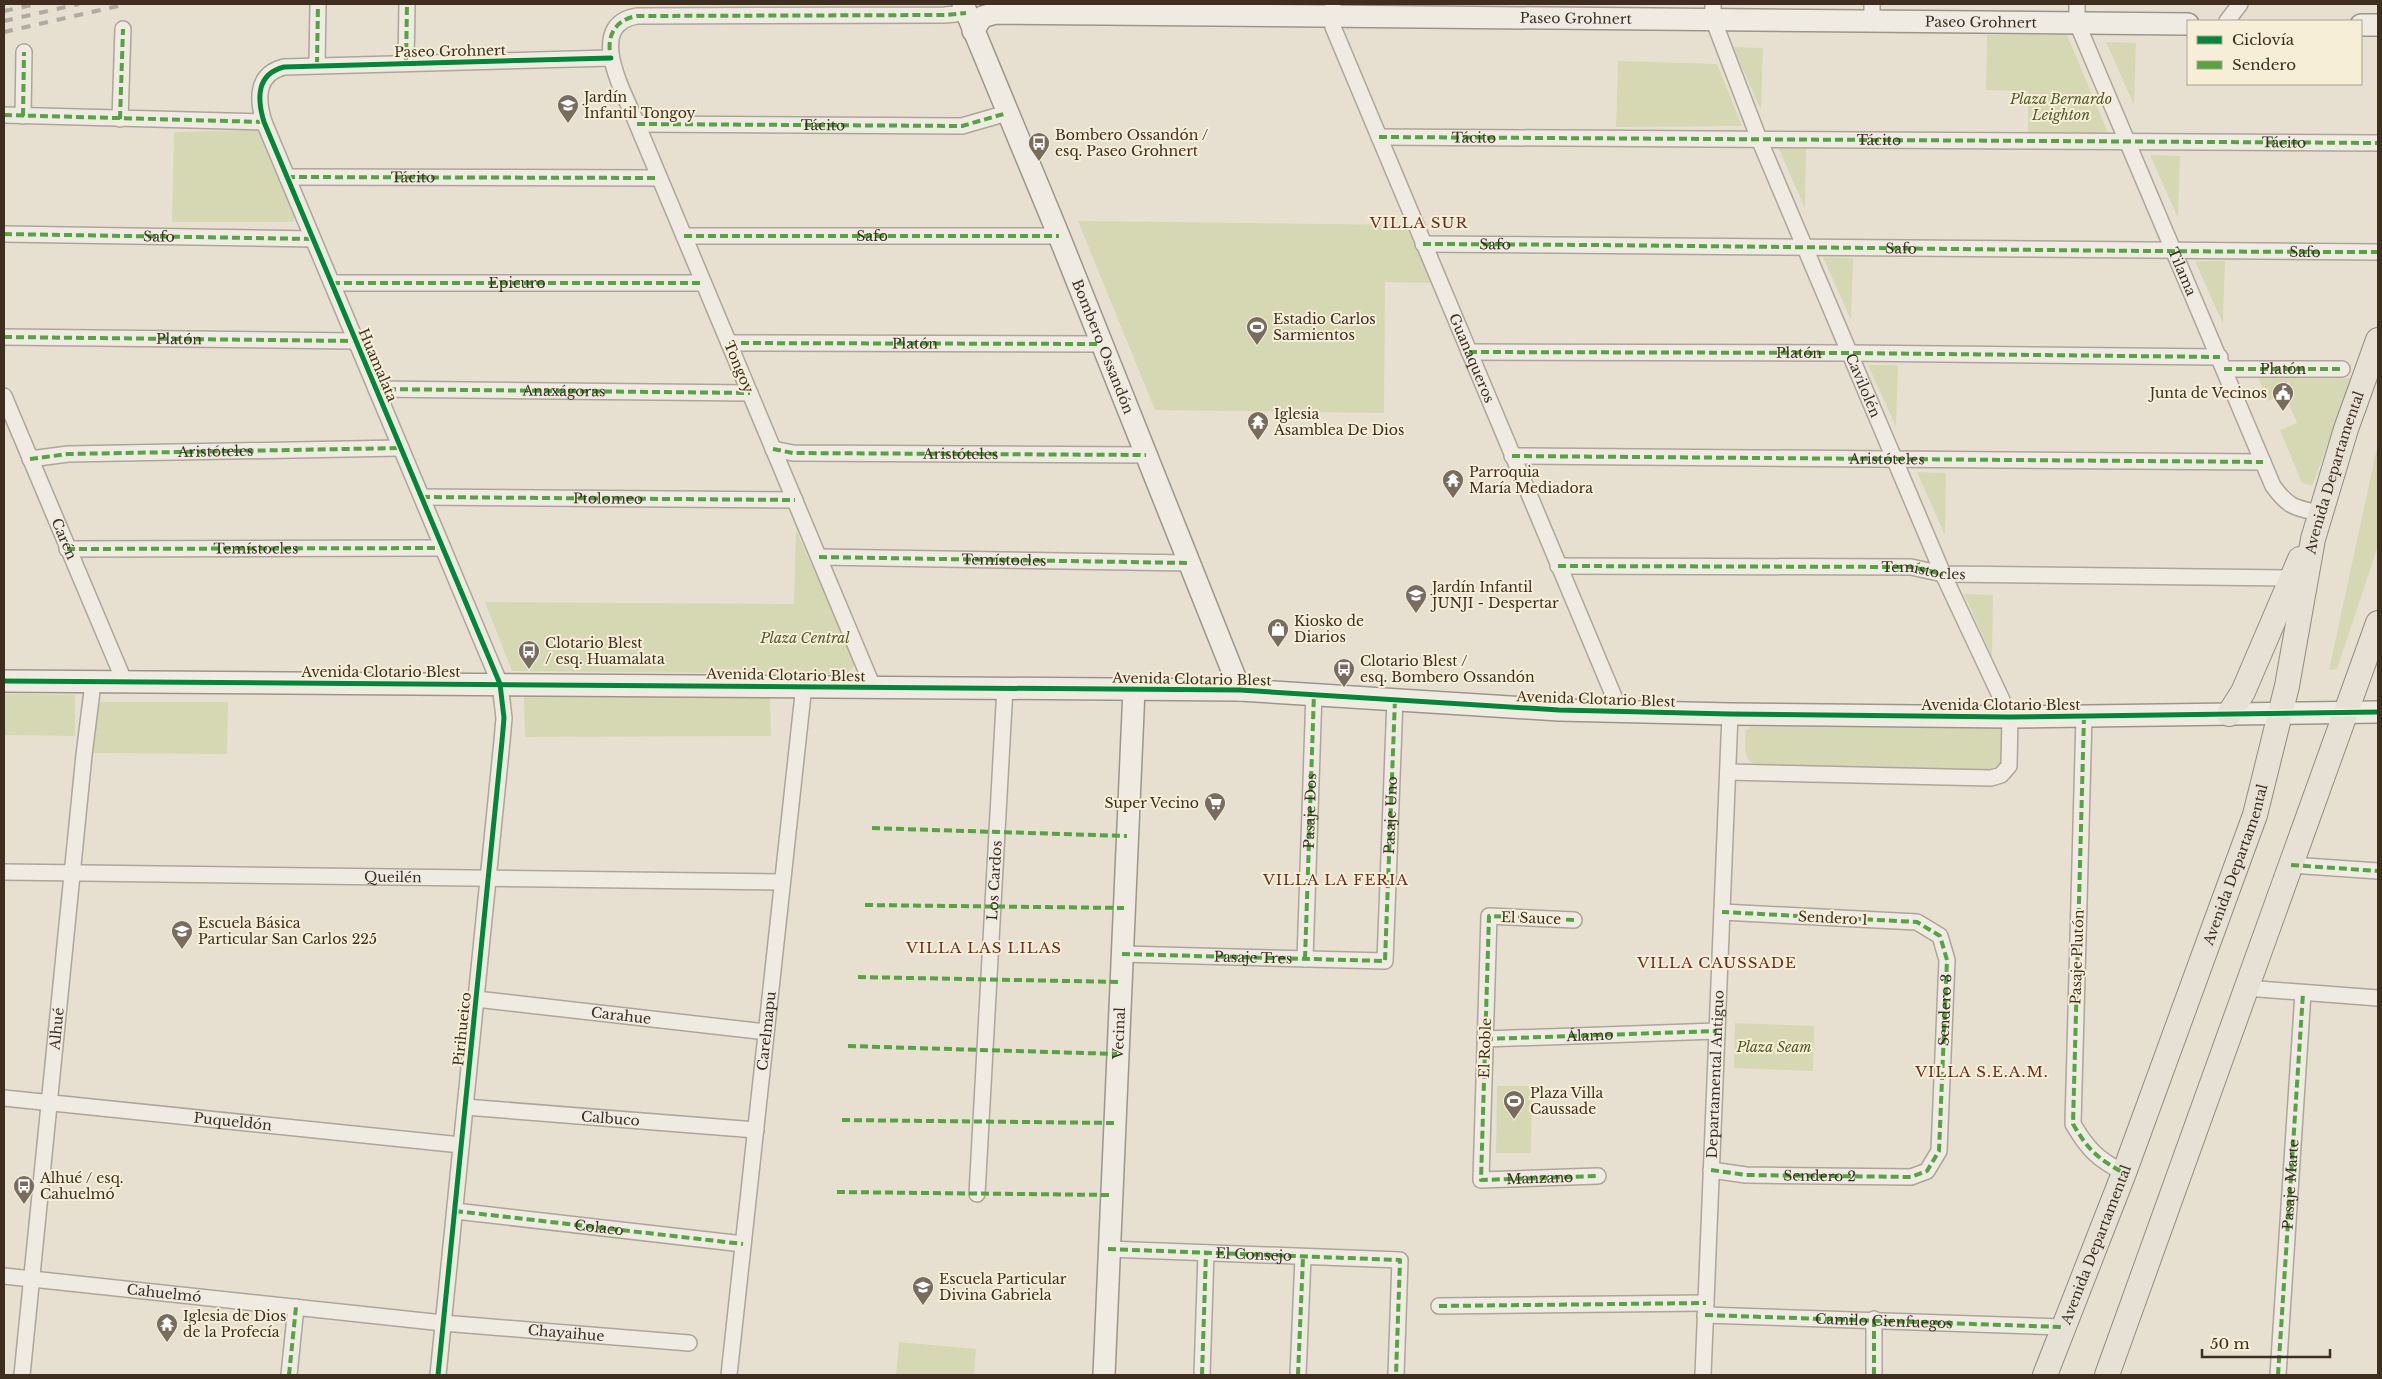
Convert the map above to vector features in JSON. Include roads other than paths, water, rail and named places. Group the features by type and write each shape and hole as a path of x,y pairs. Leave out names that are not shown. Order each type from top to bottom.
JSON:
{"main road":[{"name":"Avenida Departamental","path":"2045,1375 2062,1327 2124,1173 2254,815 2281,713 2313,539 2346,429 2378,340"},
{"path":"2229,714 2243,692 2290,578 2313,539"},
{"path":"2107,1375 2378,623"}],"street":[{"path":"317,65 318,4"},
{"name":"Paseo Grohnert","path":"406,63 407,4"},
{"path":"2229,20 2240,4"},
{"name":"Paseo Grohnert","path":"967,16 979,20 988,14 1177,9 1713,11 2077,14 2187,24"},
{"name":"Guanaqueros","path":"1333,10 1333,27 1620,711"},
{"name":"Cavilolén","path":"1713,11 1759,139 1943,574 2010,717 2009,766 2001,775 1991,778 1728,772"},
{"name":"Tilama","path":"2077,14 2174,252 2273,486 2284,501 2295,508 2320,513"},
{"path":"610,52 613,29 618,24 637,16 967,16"},
{"name":"Bombero Ossandón","path":"967,16 1059,236 1240,690"},
{"path":"2362,25 2378,25"},
{"path":"120,119 123,29"},
{"path":"23,116 24,52"},
{"name":"Paseo Grohnert","path":"289,67 610,52"},
{"name":"Tongoy","path":"610,52 636,124 873,687"},
{"name":"Huamalata","path":"289,67 274,70 262,82 260,105 264,122 500,684"},
{"name":"Tácito","path":"636,124 962,126 1007,113"},
{"path":"4,115 264,122"},
{"name":"Tácito","path":"1379,137 2378,143"},
{"name":"Tácito","path":"287,177 659,178"},
{"name":"Safo","path":"4,234 313,239"},
{"name":"Safo","path":"684,236 1059,236"},
{"name":"Safo","path":"1423,244 1805,246 2174,252 2378,252"},
{"name":"Epicuro","path":"332,283 703,282"},
{"name":"Platón","path":"4,337 355,341"},
{"name":"Platón","path":"729,343 1102,344"},
{"name":"Platón","path":"1469,352 1850,353 2222,363 2342,369"},
{"name":"Anaxágoras","path":"376,389 750,393"},
{"name":"Carén","path":"4,396 125,683"},
{"name":"Aristóteles","path":"30,458 68,454 401,448"},
{"name":"Aristóteles","path":"773,449 792,453 1146,455"},
{"name":"Aristóteles","path":"1512,456 2263,462"},
{"name":"Ptolomeo","path":"422,497 795,500"},
{"name":"Temístocles","path":"67,549 443,548"},
{"name":"Temístocles","path":"819,557 1189,563"},
{"name":"Temístocles","path":"1558,566 1911,567 1943,574 2290,578"},
{"name":"Avenida Clotario Blest","path":"4,681 804,685 1240,690 1620,711 1730,714 2010,717 2378,712"},
{"name":"Alhué","path":"22,1375 74,872 84,754 93,682"},
{"name":"Pirihueico","path":"438,1375 504,718 500,684"},
{"name":"Carelmapu","path":"729,1375 804,685"},
{"name":"Los Cardos","path":"977,1194 1005,687"},
{"name":"Vecinal","path":"1104,1375 1108,1249 1134,689"},
{"name":"Pasaje Dos","path":"1305,959 1314,694"},
{"name":"Pasaje Uno","path":"1385,961 1395,699"},
{"name":"Departamental Antiguo","path":"1703,1375 1730,714"},
{"name":"Pasaje Plutón","path":"2084,716 2073,1124 2086,1146 2102,1162 2124,1173"},
{"path":"2291,865 2378,872"},
{"name":"Queilén","path":"4,872 782,882"},
{"name":"Sendero 1","path":"1722,912 1917,922 1940,936"},
{"name":"El Sauce","path":"1489,916 1574,920"},
{"name":"El Roble","path":"1481,1180 1489,916"},
{"name":"Sendero 3","path":"1927,1171 1939,1152 1947,960 1940,936"},
{"name":"Pasaje Tres","path":"1122,954 1385,961"},
{"path":"2246,988 2378,998"},
{"name":"Pasaje Marte","path":"2278,1375 2302,993"},
{"name":"Carahue","path":"476,999 766,1032"},
{"name":"Álamo","path":"1485,1039 1717,1031"},
{"name":"Puqueldón","path":"4,1098 461,1145"},
{"name":"Calbuco","path":"465,1107 756,1130"},
{"name":"Sendero 2","path":"1711,1170 1746,1174 1911,1177 1927,1171"},
{"name":"Manzano","path":"1481,1180 1598,1176"},
{"name":"Colaco","path":"455,1211 743,1244"},
{"name":"El Consejo","path":"1108,1249 1400,1260 1396,1375"},
{"path":"1202,1375 1206,1253"},
{"path":"1298,1375 1303,1257"},
{"name":"Cahuelmó","path":"4,1276 443,1323"},
{"name":"Camilo Cienfuegos","path":"1439,1306 1706,1309 1874,1319 2062,1327"},
{"path":"289,1375 296,1307"},
{"path":"1874,1319 1874,1375"},
{"name":"Chayaihue","path":"443,1323 689,1343"}],"railway":[{"path":"4,11 37,4"},
{"path":"4,21 79,4"},
{"path":"4,32 127,4"}],"place":[{"name":"Jardín Infantil Tongoy","path":"568,124"},
{"name":"Bombero Ossandón / esq. Paseo Grohnert","path":"1039,162"},
{"name":"Estadio Carlos Sarmientos","path":"1257,346"},
{"name":"Junta de Vecinos","path":"2283,412"},
{"name":"Iglesia Asamblea De Dios","path":"1258,441"},
{"name":"Parroquia María Mediadora","path":"1453,499"},
{"name":"Jardín Infantil JUNJI - Despertar","path":"1416,614"},
{"name":"Kiosko de Diarios","path":"1278,648"},
{"name":"Clotario Blest / esq. Huamalata","path":"529,670"},
{"name":"Clotario Blest / esq. Bombero Ossandón","path":"1344,688"},
{"name":"Super Vecino","path":"1215,822"},
{"name":"Escuela Básica Particular San Carlos 225","path":"182,950"},
{"name":"Plaza Villa Caussade","path":"1514,1120"},
{"name":"Alhué / esq. Cahuelmó","path":"24,1205"},
{"name":"Escuela Particular Divina Gabriela","path":"923,1306"},
{"name":"Iglesia de Dios de la Profecía","path":"167,1343"}],"district":[{"name":"VILLA SUR","path":"1419,223"},
{"name":"VILLA LA FERIA","path":"1336,880"},
{"name":"VILLA LAS LILAS","path":"984,948"},
{"name":"VILLA CAUSSADE","path":"1717,963"},
{"name":"VILLA S.E.A.M.","path":"1982,1072"}],"park label":[{"name":"Plaza Bernardo Leighton","path":"2061,108"},
{"name":"Plaza Central","path":"805,638"},
{"name":"Plaza Seam","path":"1774,1047"}]}
